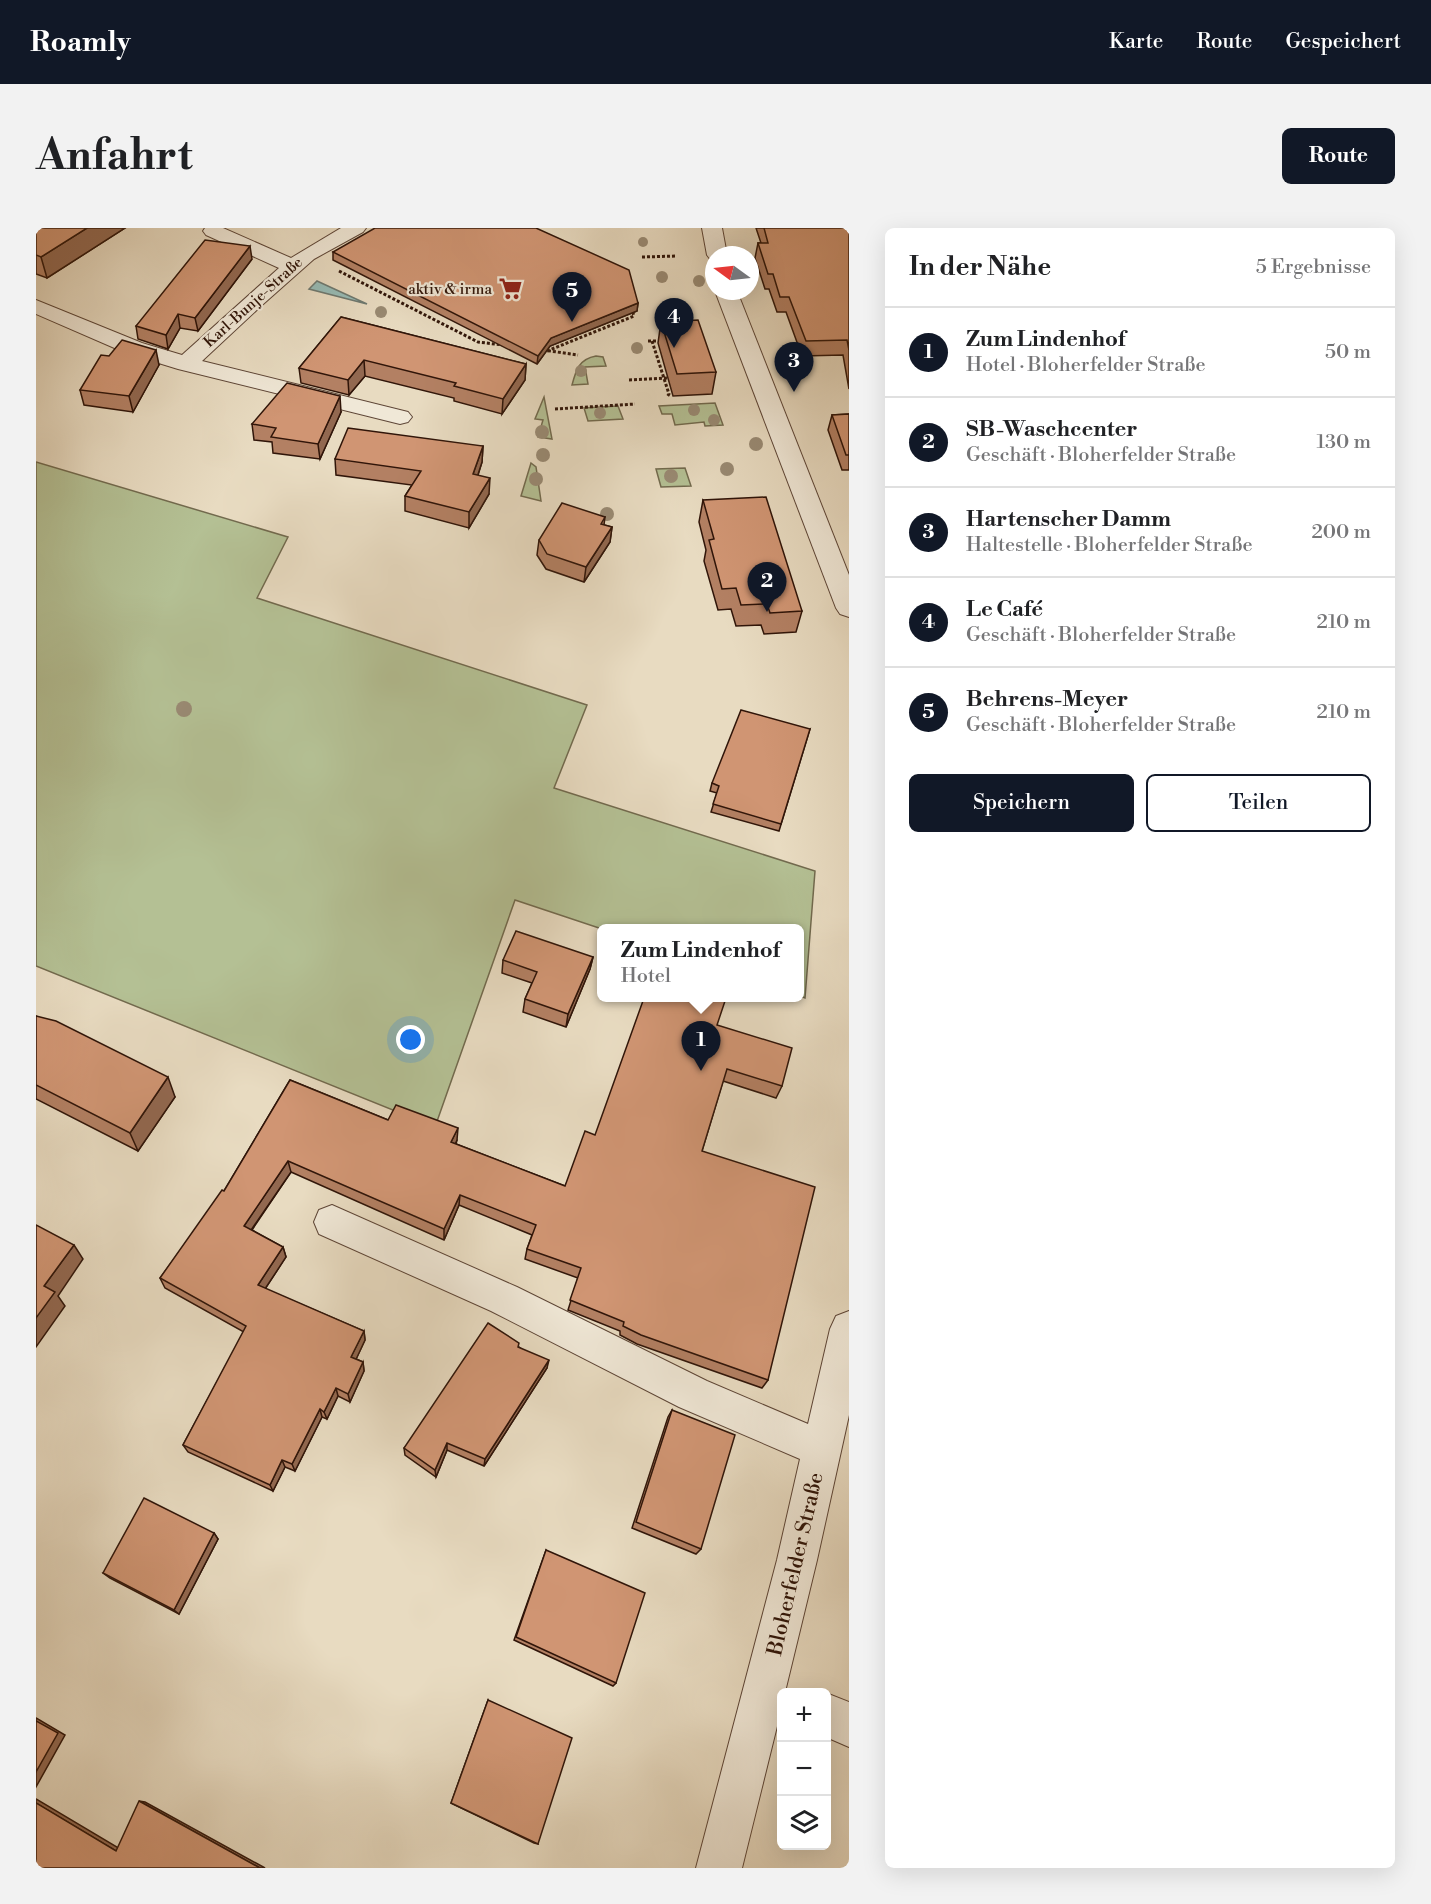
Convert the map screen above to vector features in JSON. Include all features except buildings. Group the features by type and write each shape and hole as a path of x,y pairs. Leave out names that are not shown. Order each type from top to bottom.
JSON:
{"street":[{"name":"Karl-Bunje-Straße","path":"186,364 300,261 356,228"},
{"path":"712,228 715,246"},
{"path":"213,231 300,261"},
{"path":"730,300 847,597"},
{"name":"Karl-Bunje-Straße","path":"36,306 134,348 186,364 400,417"},
{"path":"332,1222 504,1299 693,1394 822,1449"},
{"name":"Bloherfelder Straße","path":"719,1868 776,1688 822,1449 849,1329"},
{"path":"831,1716 849,1725"}],"path":[{"path":"642,257 677,256"},
{"path":"300,261 478,342 512,346"},
{"path":"547,351 634,316 633,313"},
{"path":"663,340 650,341 666,378 669,394 667,397"},
{"path":"535,350 578,355"},
{"path":"629,380 666,378"},
{"path":"555,409 635,404"}],"green space":[{"path":"590,357 603,357 606,366 585,367 588,384 572,385 579,366"},
{"path":"544,397 552,439 538,437 543,420 535,419"},
{"path":"715,403 723,425 705,426 704,422 675,425 672,414 662,414 659,406"},
{"path":"618,406 623,419 588,421 584,408"},
{"path":"36,462 288,537 257,598 587,705 554,788 815,871 805,998 804,924 597,924 597,927 515,900 435,1127 36,966"},
{"path":"531,463 536,467 541,501 521,496"},
{"path":"685,468 691,486 661,487 656,469"}],"water":[{"path":"317,281 367,304 309,289"}],"place":[{"name":"aktiv & irma","path":"510,289"},
{"name":"Behrens-Meyer","path":"572,322"},
{"name":"Le Café","path":"674,348"},
{"name":"Hartenscher Damm","path":"794,392"},
{"name":"SB-Waschcenter","path":"767,612"},
{"name":"Zum Lindenhof","path":"701,1071"}]}
